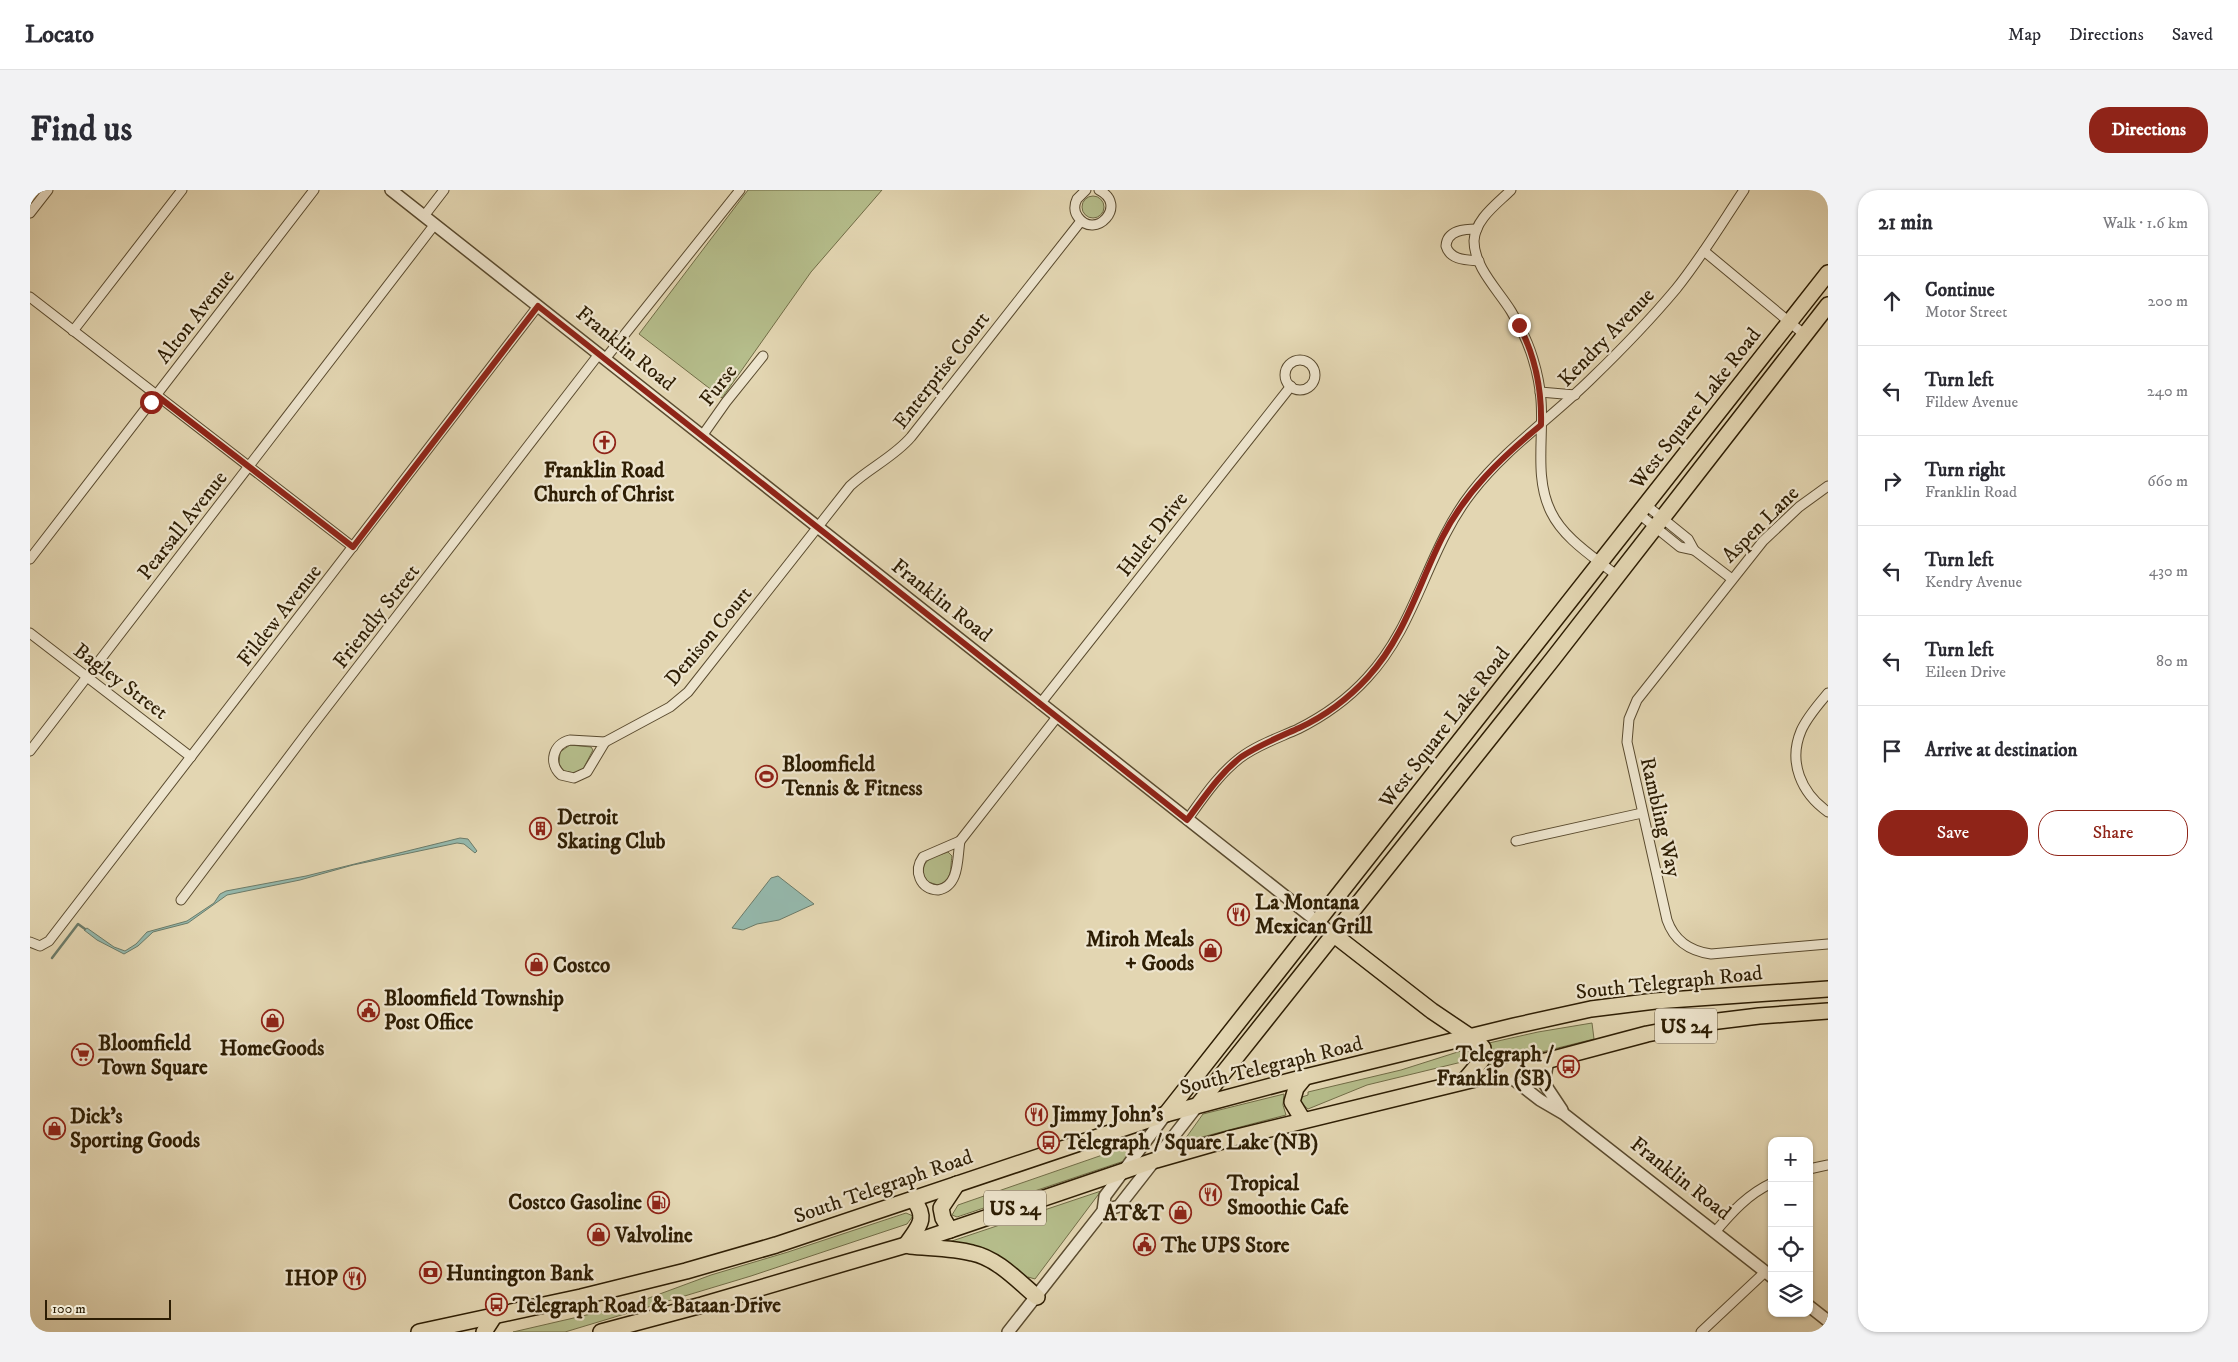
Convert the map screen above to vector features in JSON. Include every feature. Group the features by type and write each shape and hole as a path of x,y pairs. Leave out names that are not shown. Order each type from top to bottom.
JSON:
{"highway":[{"name":"West Square Lake Road","path":"1166,1114 1828,273"},
{"name":"West Square Lake Road","path":"1198,1105 1552,660 1616,575 1828,305"},
{"name":"Franklin Road","path":"1333,934 1432,1012 1473,1036"},
{"name":"South Telegraph Road","path":"419,1332 610,1290 716,1262 776,1245 1166,1114 1473,1036 1606,1007 1782,991 1828,989"},
{"name":"South Telegraph Road","path":"601,1332 702,1305 906,1245 1156,1160 1303,1120 1504,1072 1647,1034 1710,1022 1828,1011"},
{"path":"1464,1081 1481,1061 1484,1054 1483,1048 1473,1036"},
{"path":"1303,1120 1292,1102 1296,1088 1305,1078"},
{"path":"950,1230 943,1218 941,1208 957,1184"},
{"path":"913,1199 921,1210 922,1219 906,1245 964,1251 982,1256 1001,1267 1037,1297"},
{"path":"484,1332 495,1315"}],"street":[{"path":"30,214 48,190"},
{"path":"73,331 182,190"},
{"name":"Alton Avenue","path":"30,559 314,190"},
{"name":"Franklin Road","path":"391,190 1057,718 1333,934"},
{"path":"424,216 444,190"},
{"name":"Friendly Street","path":"181,900 303,737 602,356 740,190"},
{"path":"1086,190 1079,195 1075,202 1075,211 1081,221 1088,224 1103,222 1108,216 1110,202 1107,196 1100,190"},
{"path":"1511,190 1485,215 1477,229 1474,241 1478,261 1524,333 1533,359 1540,392 1542,476 1550,510 1565,532 1616,575"},
{"name":"Kendry Avenue","path":"1187,820 1218,779 1241,758 1328,712 1353,692 1368,676 1397,638 1442,537 1456,514 1490,471 1574,395 1657,311 1704,251 1744,190"},
{"name":"Enterprise Court","path":"817,528 855,482 894,454 911,437 1081,221"},
{"name":"Pearsall Avenue","path":"30,751 435,224"},
{"path":"1477,229 1457,231 1449,236 1446,243 1447,250 1453,256 1462,260 1478,261"},
{"path":"1704,251 1805,334"},
{"path":"30,297 353,547"},
{"name":"Fildew Avenue","path":"30,942 39,946 46,944 538,306"},
{"name":"Furse","path":"702,436 726,402 763,356"},
{"name":"Hulet Drive","path":"1040,704 1291,386"},
{"path":"1540,392 1574,395"},
{"name":"Aspen Lane","path":"1642,510 1658,522 1680,547 1694,550 1732,579 1779,524 1828,486"},
{"name":"Denison Court","path":"605,742 566,741 558,746 554,754 555,768 566,777 579,777 586,772 605,742 670,707 683,697 817,528"},
{"name":"Rambling Way","path":"1732,579 1634,706 1628,726 1627,742 1667,920 1676,938 1687,947 1711,954 1828,944"},
{"name":"Bagley Street","path":"30,633 191,757"},
{"path":"1828,693 1801,732 1796,758 1799,775 1806,791 1812,800 1828,812"},
{"path":"960,841 927,854 920,861 918,874 925,886 933,890 942,889 953,881 960,841 1057,718"},
{"path":"1516,841 1642,812"},
{"name":"Franklin Road","path":"1548,1060 1544,1083 1564,1114"},
{"name":"Franklin Road","path":"1504,1072 1540,1100 1564,1114 1768,1274"},
{"name":"West Square Lake Road","path":"1103,1211 1119,1206 1198,1105"},
{"name":"West Square Lake Road","path":"1008,1332 1103,1211 1105,1196 1166,1114"},
{"path":"1813,1168 1828,1165"},
{"path":"1715,1232 1739,1204 1754,1192 1768,1185"},
{"path":"1701,1332 1768,1274"},
{"path":"1813,1309 1828,1321"}],"green space":[{"path":"748,190 882,190 811,272 722,398 639,334"},
{"path":"1093,196 1101,199 1104,207 1101,215 1093,218 1085,215 1082,207 1085,199"},
{"path":"570,745 591,747 593,750 583,769 575,773 564,771 559,764 560,752"},
{"path":"948,852 952,856 951,869 946,880 938,885 928,882 922,873 925,864 931,858"},
{"path":"1592,1023 1594,1039 1489,1065 1491,1056 1489,1043"},
{"path":"1464,1050 1465,1052 1471,1051 1473,1053 1466,1061 1367,1085 1308,1109 1300,1102 1302,1097 1308,1095 1308,1092 1401,1070"},
{"path":"1284,1094 1283,1105 1286,1115 1183,1142 1203,1114"},
{"path":"1140,1138 1124,1161 957,1217 952,1215 958,1205 1114,1151"},
{"path":"1101,1191 1035,1279 1027,1278 984,1248 949,1242"},
{"path":"906,1213 913,1216 907,1224 751,1276 565,1332 513,1332 630,1305 711,1275"}],"water":[{"path":"460,838 468,839 477,851 475,853 464,844 457,843 227,895 188,923 153,932 138,946 124,954 97,940 84,930 87,928 114,947 125,951 136,944 147,932 187,921 214,903 220,894 226,891 306,876"},
{"path":"778,876 814,904 779,920 757,924 743,930 732,928 771,878"}],"waterway":[{"path":"52,958 78,924 85,929"}],"place":[{"name":"Franklin Road Church of Christ","path":"604,443"},
{"name":"Bloomfield Tennis & Fitness","path":"766,776"},
{"name":"Detroit Skating Club","path":"541,829"},
{"name":"La Montana Mexican Grill","path":"1239,914"},
{"name":"Miroh Meals + Goods","path":"1210,951"},
{"name":"Costco","path":"537,965"},
{"name":"Bloomfield Township Post Office","path":"368,1010"},
{"name":"HomeGoods","path":"272,1021"},
{"name":"Bloomfield Town Square","path":"82,1055"},
{"name":"Telegraph / Franklin (SB)","path":"1568,1066"},
{"name":"Jimmy John's","path":"1036,1114"},
{"name":"Dick's Sporting Goods","path":"54,1128"},
{"name":"Telegraph / Square Lake (NB)","path":"1048,1142"},
{"name":"Tropical Smoothie Cafe","path":"1211,1195"},
{"name":"Costco Gasoline","path":"658,1202"},
{"name":"AT&T","path":"1180,1213"},
{"name":"Valvoline","path":"599,1235"},
{"name":"The UPS Store","path":"1145,1245"},
{"name":"Huntington Bank","path":"430,1273"},
{"name":"IHOP","path":"354,1278"},
{"name":"Telegraph Road & Bataan Drive","path":"497,1305"}],"route":[{"path":"151,402 156,395 353,547 538,306 1187,820 1227,769 1255,749 1328,712 1353,692 1368,676 1397,638 1418,595 1442,537 1456,514 1490,471 1541,425 1541,399 1538,379 1524,333 1519,325"}]}
